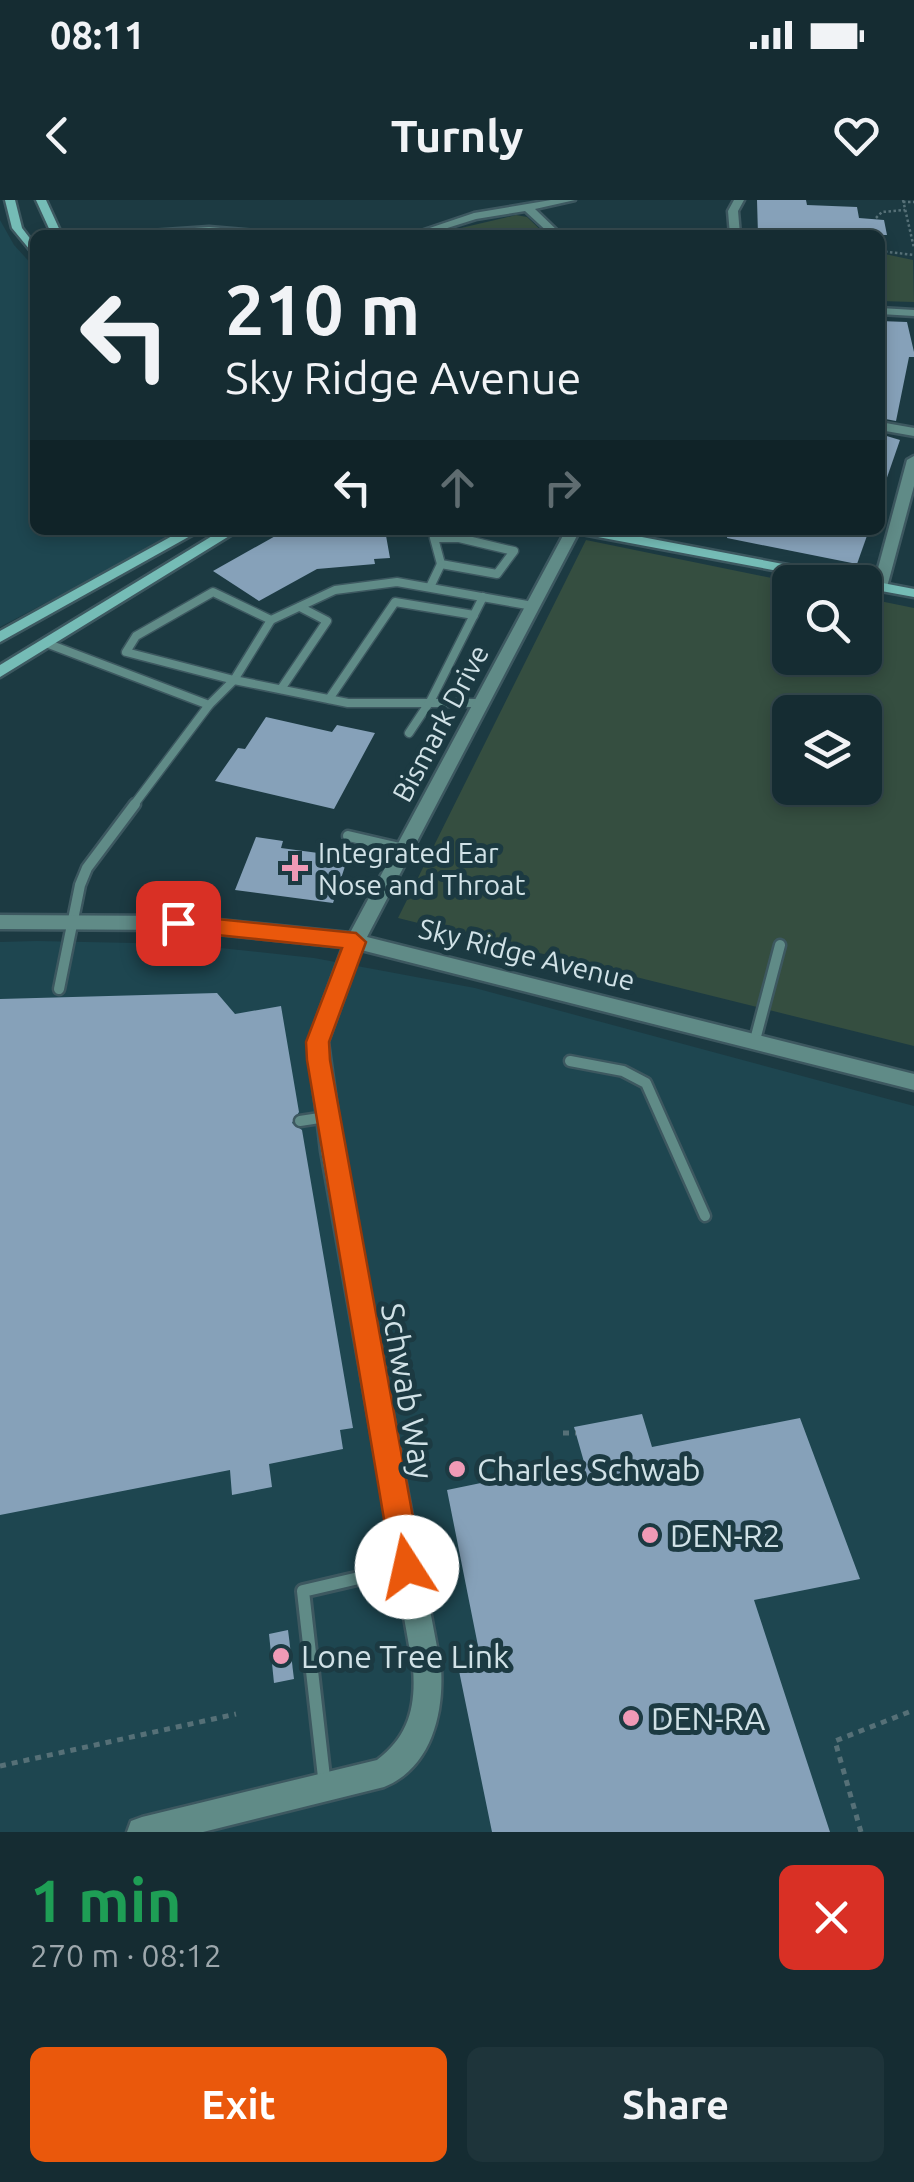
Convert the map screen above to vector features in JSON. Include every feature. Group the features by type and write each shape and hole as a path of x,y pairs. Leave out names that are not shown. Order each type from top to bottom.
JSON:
{"main road":[{"path":"10,200 17,228 30,245"},
{"path":"41,200 55,230"},
{"path":"0,637 185,535"},
{"path":"0,672 224,535"},
{"path":"608,535 772,566"},
{"path":"882,587 914,593"}],"street":[{"path":"430,230 474,216 570,200"},
{"path":"735,230 734,211 739,200"},
{"path":"527,207 552,230"},
{"path":"885,311 914,313"},
{"path":"885,427 914,432"},
{"path":"877,565 910,492 914,460"},
{"name":"Bismark Drive","path":"356,942 570,535"},
{"name":"Sky Ridge Avenue","path":"0,922 178,923 356,942 914,1082"},
{"name":"Schwab Way","path":"142,1832 384,1773 409,1751 427,1714 427,1668 327,1117 318,1042 356,942"}],"lane":[{"path":"430,587 441,564 434,538 460,538 514,551 497,574 441,564"},
{"path":"59,990 80,884 87,868 209,704 234,680 271,620 335,590 397,582 533,606"},
{"path":"271,620 213,592 136,636 126,652 234,680 348,703 482,703"},
{"path":"409,733 431,700 483,597"},
{"path":"328,699 395,602 474,615"},
{"path":"280,689 327,621 300,607"},
{"path":"46,642 209,704"},
{"path":"348,836 404,850"},
{"path":"756,1040 780,946"},
{"path":"570,1061 623,1071 646,1082 705,1216"},
{"path":"300,1121 327,1117"},
{"path":"325,1789 302,1590 407,1567"}],"path":[{"path":"914,202 903,201 914,248"},
{"path":"876,218 882,212 905,210"},
{"path":"885,252 914,255"},
{"path":"563,1433 576,1433"},
{"path":"862,1832 862,1821 834,1741 914,1710"},
{"path":"0,1766 236,1714"}],"shaded area":[{"path":"0,220 30,263 30,535 175,535 0,627"},
{"name":"Charles Schwab","path":"0,942 183,944 314,958 475,988 914,1106 914,1832 0,1832"}],"green space":[{"path":"516,215 527,217 541,230 452,230"},
{"path":"885,254 913,260 914,302 885,301"},
{"path":"586,540 772,578 772,675 882,675 882,601 914,608 914,1046 398,918"}],"building":[{"path":"757,200 806,200 807,205 857,207 859,218 884,220 887,235 885,230 758,230"},
{"path":"885,321 907,322 914,352 914,357 909,357 896,421 885,419"},
{"path":"885,436 900,440 885,483"},
{"path":"277,535 386,535 390,558 374,559 375,564 317,569 259,601 213,571"},
{"path":"727,535 867,535 857,564 727,538"},
{"path":"266,717 332,732 337,725 375,733 334,809 215,781 238,748 245,749"},
{"path":"256,837 283,841 281,848 348,857 333,903 235,890"},
{"path":"217,993 235,1014 281,1006 299,1112 292,1123 302,1130 353,1428 340,1430 343,1449 269,1464 272,1487 232,1495 230,1470 0,1515 0,999"},
{"path":"642,1414 652,1447 800,1418 860,1579 754,1600 830,1832 492,1832 458,1666 481,1661 447,1490 584,1462 574,1427"},
{"name":"Lone Tree Link","path":"288,1630 294,1679 274,1683 269,1634"}],"place":[{"name":"Integrated Ear Nose and Throat","path":"295,868"},
{"name":"Charles Schwab","path":"457,1469"},
{"name":"DEN-R2","path":"650,1535"},
{"name":"Lone Tree Link","path":"281,1656"},
{"name":"DEN-RA","path":"631,1718"}],"route":[{"path":"178,923 292,932 356,942 318,1042 319,1060 407,1567"}]}
